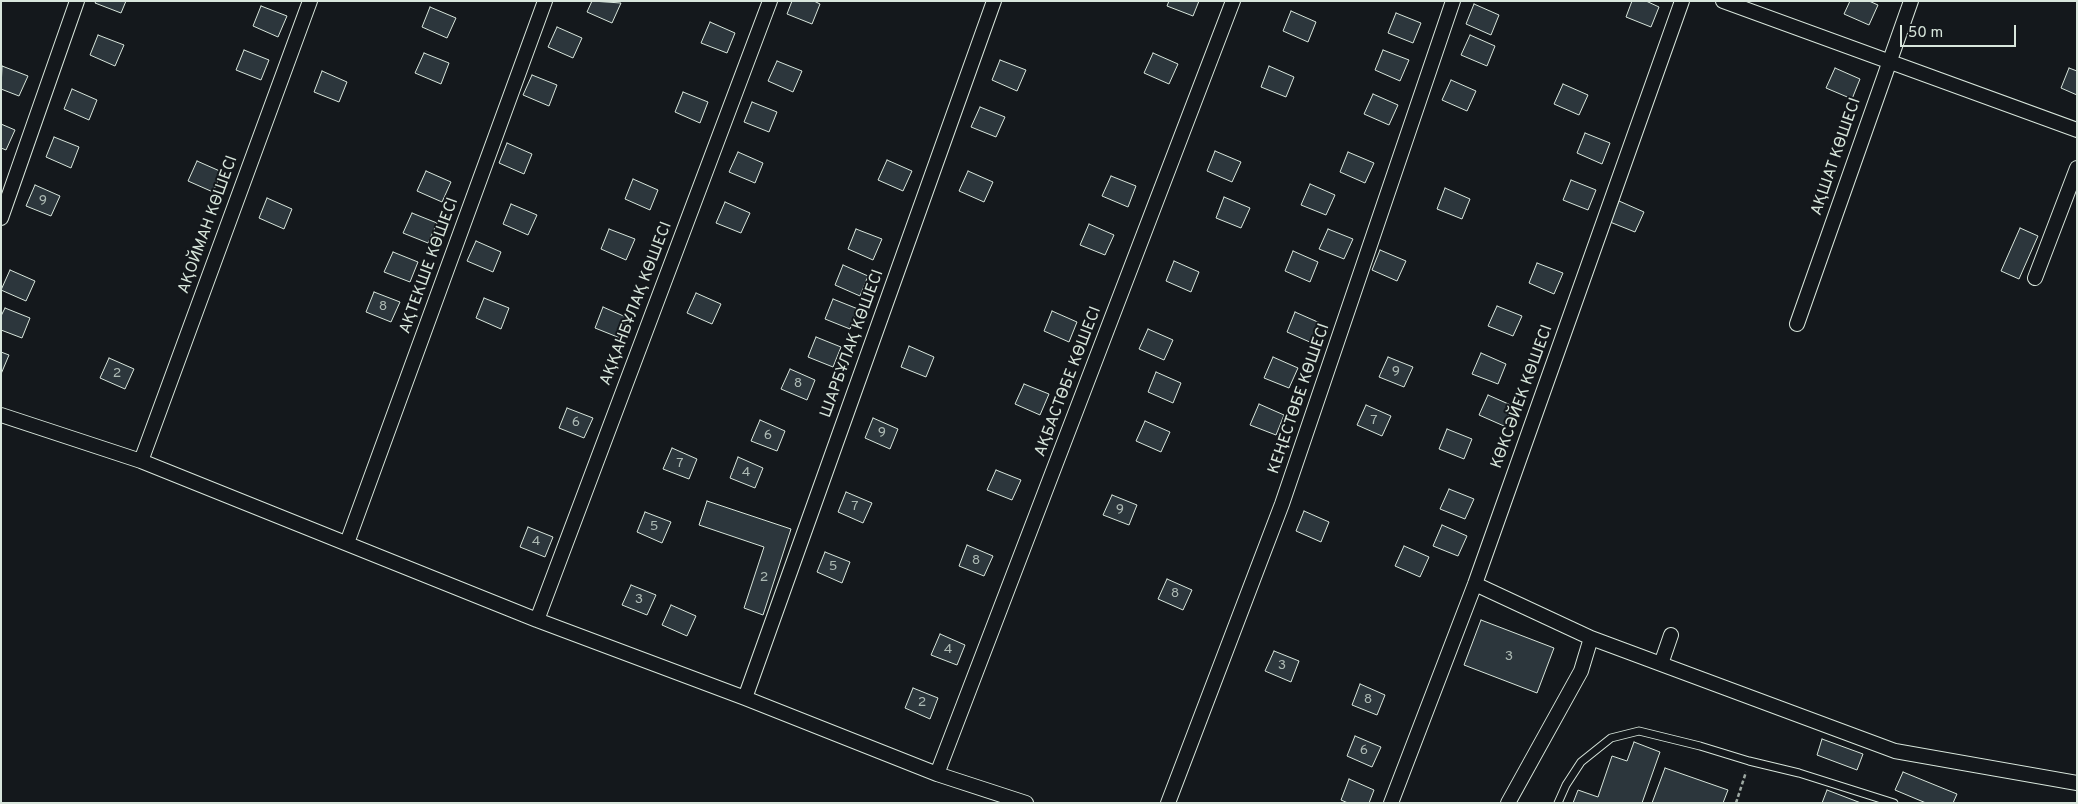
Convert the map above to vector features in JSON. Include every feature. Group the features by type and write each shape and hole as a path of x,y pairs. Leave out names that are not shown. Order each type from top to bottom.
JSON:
{"street":[{"path":"1,218 77,1"},
{"name":"АҚОЙМАН КӨШЕСІ","path":"141,461 310,1"},
{"name":"АҚТЕКШЕ КӨШЕСІ","path":"347,543 545,1"},
{"name":"АҚҚАНБҰЛАҚ КӨШЕСІ","path":"537,620 770,1"},
{"name":"ШАРБҰЛАҚ КӨШЕСІ","path":"746,698 994,1"},
{"name":"АҚБАСТӨБЕ КӨШЕСІ","path":"937,774 1233,1"},
{"name":"КЕҢЕСТӨБЕ КӨШЕСІ","path":"1168,803 1282,504 1453,1"},
{"name":"КӨКСӘЙЕК КӨШЕСІ","path":"1391,803 1475,584 1682,1"},
{"path":"1723,1 2077,130"},
{"name":"АҚШАТ КӨШЕСІ","path":"1797,324 1911,1"},
{"path":"2035,278 2077,168"},
{"path":"1,415 141,461 537,620 746,698 937,774 1026,803"},
{"path":"1475,584 1591,638 1895,751 2077,783"},
{"path":"1661,664 1671,635"},
{"path":"1508,803 1581,671 1591,638"}],"lane":[{"path":"1558,803 1566,785 1581,762 1611,738 1639,732 1656,734 1749,761 1799,773 1894,803"}],"path":[{"path":"1736,803 1749,761"}],"building":[{"path":"96,1 126,1 121,13 95,3"},
{"path":"592,1 621,3 612,23 587,12"},
{"path":"792,1 814,1 820,4 812,24 787,14"},
{"path":"1169,1 1199,1 1193,16 1167,6"},
{"path":"1632,1 1646,1 1659,7 1651,27 1626,17"},
{"path":"1850,1 1869,1 1878,5 1869,25 1844,14"},
{"path":"1474,4 1499,15 1491,35 1466,24"},
{"path":"261,6 287,16 278,37 253,26"},
{"path":"430,7 456,18 447,38 422,27"},
{"path":"1291,11 1316,22 1308,42 1283,31"},
{"path":"1396,13 1421,23 1413,43 1388,33"},
{"path":"710,22 735,33 727,53 701,43"},
{"path":"557,27 582,38 573,58 548,47"},
{"path":"98,35 124,45 115,66 90,55"},
{"path":"1470,35 1495,46 1487,66 1461,55"},
{"path":"244,50 269,60 261,80 236,70"},
{"path":"1383,50 1409,60 1400,81 1375,70"},
{"path":"424,53 449,63 441,84 415,73"},
{"path":"1153,53 1178,64 1169,84 1144,73"},
{"path":"1000,60 1026,70 1017,91 992,80"},
{"path":"777,61 802,71 793,92 768,81"},
{"path":"2,66 28,76 19,96 1,89"},
{"path":"1269,66 1294,77 1286,97 1261,87"},
{"path":"1835,68 1860,79 1852,99 1826,88"},
{"path":"2069,68 2077,71 2077,95 2061,88"},
{"path":"322,71 347,82 339,102 314,92"},
{"path":"532,75 557,85 549,106 523,95"},
{"path":"1451,80 1476,91 1467,111 1442,100"},
{"path":"1563,84 1588,95 1579,115 1554,104"},
{"path":"72,89 97,100 89,120 64,109"},
{"path":"683,92 708,102 700,123 675,112"},
{"path":"1373,94 1398,105 1389,125 1364,114"},
{"path":"752,102 777,112 769,132 744,122"},
{"path":"980,107 1005,117 996,137 971,127"},
{"path":"1,124 15,130 6,150 1,148"},
{"path":"1585,133 1610,143 1602,164 1577,153"},
{"path":"54,137 79,147 71,168 46,157"},
{"path":"507,143 532,154 524,174 499,163"},
{"path":"1215,151 1241,162 1232,182 1207,171"},
{"path":"738,152 763,163 755,183 729,172"},
{"path":"1348,152 1374,163 1365,183 1340,172"},
{"path":"887,160 912,171 903,191 878,180"},
{"path":"197,161 222,172 213,192 188,181"},
{"path":"426,171 451,182 442,202 417,191"},
{"path":"968,171 993,182 984,202 959,191"},
{"path":"1111,176 1136,186 1128,207 1102,196"},
{"path":"633,179 658,190 650,210 625,199"},
{"path":"1571,180 1596,190 1588,210 1563,200"},
{"path":"1310,184 1335,195 1326,215 1301,205"},
{"path":"35,185 60,196 51,216 26,206"},
{"path":"1445,188 1470,199 1462,219 1437,209"},
{"path":"1224,197 1250,208 1241,228 1216,218"},
{"path":"267,198 292,209 284,229 259,218"},
{"path":"1619,201 1644,212 1635,232 1610,222"},
{"path":"725,202 750,213 741,233 716,223"},
{"path":"511,204 537,215 528,235 503,224"},
{"path":"412,213 437,223 428,243 403,233"},
{"path":"1089,224 1114,235 1105,255 1080,245"},
{"path":"2020,228 2038,236 2019,279 2001,271"},
{"path":"609,229 635,239 626,260 601,249"},
{"path":"856,229 882,239 873,260 848,249"},
{"path":"1328,229 1353,239 1344,259 1319,249"},
{"path":"476,241 501,252 493,272 467,261"},
{"path":"1380,250 1406,261 1397,281 1372,270"},
{"path":"1293,251 1318,262 1310,282 1285,271"},
{"path":"393,252 418,262 410,282 384,272"},
{"path":"1174,261 1199,272 1191,292 1166,281"},
{"path":"1537,263 1563,273 1554,294 1529,283"},
{"path":"843,265 868,276 860,296 835,285"},
{"path":"10,270 35,281 26,301 1,290"},
{"path":"374,292 400,302 391,322 366,312"},
{"path":"696,293 721,304 712,324 687,313"},
{"path":"484,298 509,308 501,329 476,318"},
{"path":"833,299 858,309 850,329 825,319"},
{"path":"1497,306 1522,316 1513,336 1488,326"},
{"path":"603,307 628,318 620,338 595,328"},
{"path":"5,308 30,318 22,338 1,330 1,316"},
{"path":"1052,311 1077,322 1069,342 1044,331"},
{"path":"1295,312 1320,323 1312,343 1287,332"},
{"path":"1148,329 1173,340 1164,360 1139,349"},
{"path":"816,337 841,347 833,367 808,357"},
{"path":"909,346 934,357 926,377 901,367"},
{"path":"1,352 9,355 1,374"},
{"path":"1481,353 1506,364 1498,384 1472,374"},
{"path":"1273,357 1298,368 1289,388 1264,378"},
{"path":"1388,357 1413,367 1404,387 1379,377"},
{"path":"109,358 134,369 125,389 100,378"},
{"path":"790,369 815,380 807,400 781,389"},
{"path":"1156,372 1181,383 1173,403 1148,392"},
{"path":"1024,384 1049,394 1040,415 1015,404"},
{"path":"1488,395 1513,406 1504,426 1479,415"},
{"path":"1259,404 1284,415 1276,435 1250,425"},
{"path":"1366,405 1391,416 1382,436 1357,425"},
{"path":"567,408 593,418 584,438 559,428"},
{"path":"873,418 898,429 890,449 865,438"},
{"path":"760,420 785,431 777,451 751,441"},
{"path":"1145,421 1170,432 1161,452 1136,441"},
{"path":"1447,429 1472,439 1464,459 1439,449"},
{"path":"672,448 697,459 689,479 663,469"},
{"path":"738,457 763,468 755,488 730,478"},
{"path":"996,470 1021,480 1012,500 987,490"},
{"path":"1449,489 1474,499 1465,519 1440,509"},
{"path":"846,492 872,503 863,523 838,512"},
{"path":"1112,495 1137,505 1129,525 1103,515"},
{"path":"707,501 791,529 763,615 744,608 764,547 699,525"},
{"path":"1304,511 1329,522 1321,542 1296,531"},
{"path":"645,512 671,522 662,543 637,532"},
{"path":"1442,525 1467,536 1458,556 1433,546"},
{"path":"528,527 553,537 545,557 520,547"},
{"path":"967,545 993,556 984,576 959,566"},
{"path":"1404,546 1429,557 1420,577 1395,566"},
{"path":"825,552 850,562 842,583 817,572"},
{"path":"1167,579 1192,590 1183,610 1158,599"},
{"path":"631,585 656,595 647,615 622,605"},
{"path":"671,605 696,616 687,636 662,625"},
{"path":"1481,620 1554,648 1537,693 1464,665"},
{"path":"940,634 965,645 957,665 931,655"},
{"path":"1274,651 1299,661 1291,682 1265,671"},
{"path":"1360,684 1385,695 1377,715 1352,705"},
{"path":"913,688 938,698 930,719 905,708"},
{"path":"1355,736 1381,747 1372,767 1347,756"},
{"path":"1822,739 1863,754 1857,770 1817,755"},
{"path":"1634,742 1660,752 1642,803 1573,803 1578,790 1598,797 1612,756 1627,761"},
{"path":"1665,768 1728,790 1723,803 1652,803"},
{"path":"1903,772 1957,794 1953,803 1926,803 1895,790"},
{"path":"1349,779 1374,790 1369,803 1348,803 1341,800"},
{"path":"1827,790 1861,803 1822,803"}]}
